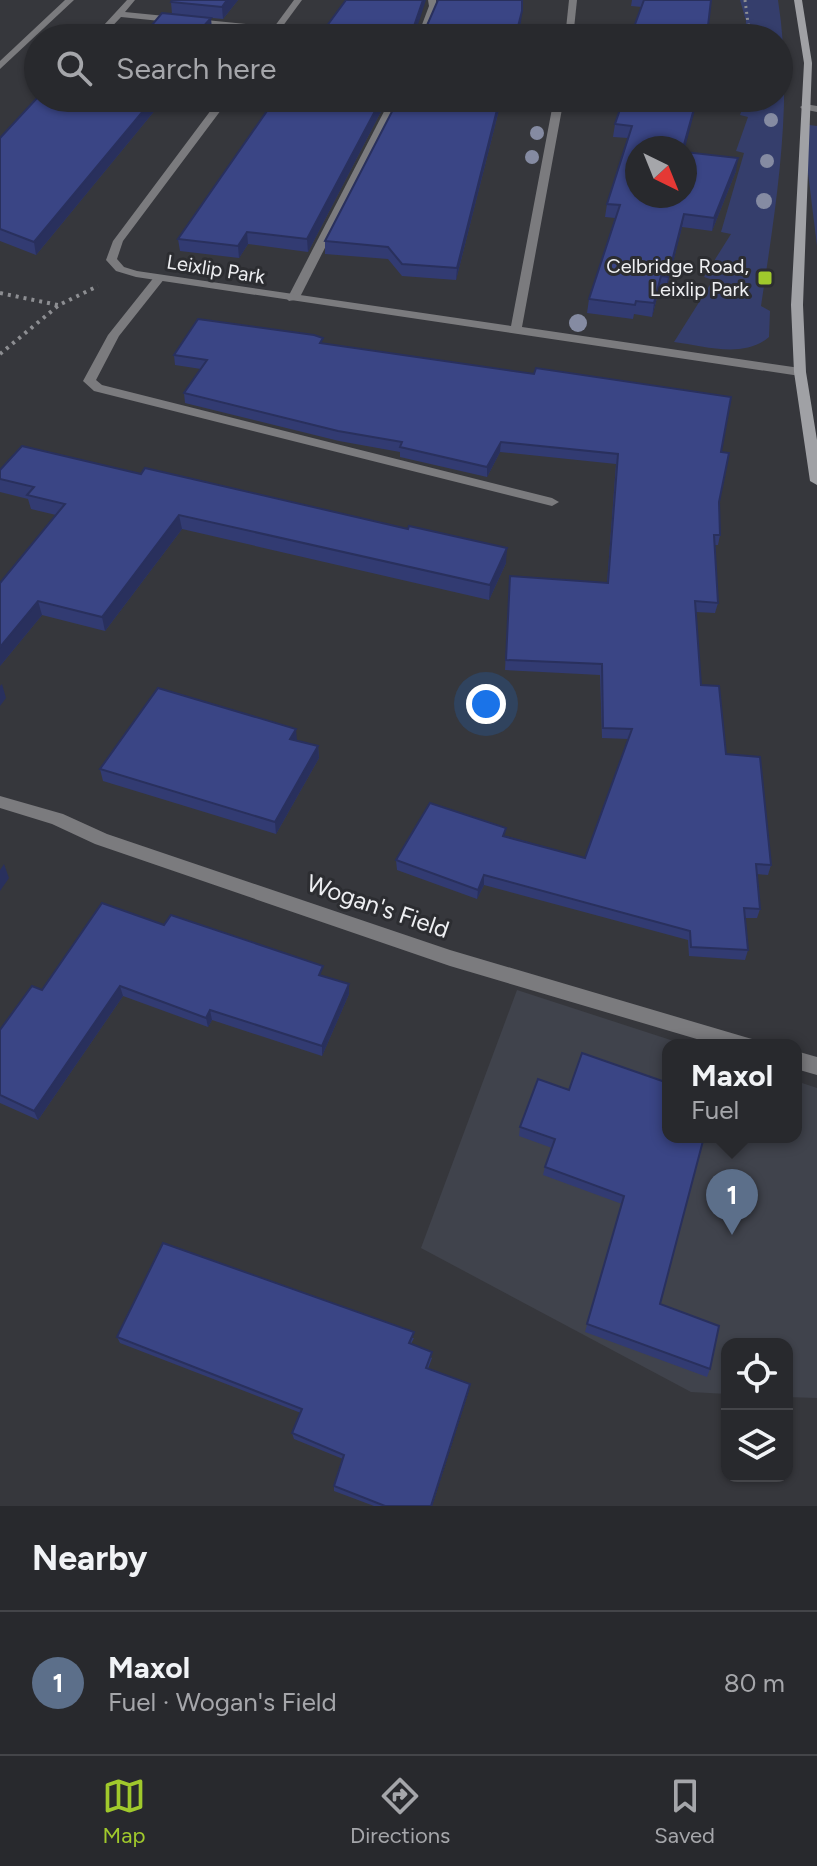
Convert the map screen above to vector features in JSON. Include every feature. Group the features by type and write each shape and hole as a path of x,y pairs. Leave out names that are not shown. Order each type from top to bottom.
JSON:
{"main road":[{"path":"798,0 811,108 797,299 800,372 817,481"}],"street":[{"path":"45,24 70,0"},
{"path":"109,24 131,0"},
{"path":"281,24 298,0"},
{"path":"426,24 432,0"},
{"path":"570,24 573,0"},
{"path":"119,14 196,24"},
{"path":"0,66 24,43"},
{"path":"128,271 111,260 118,241 215,112"},
{"path":"293,299 389,112"},
{"path":"516,329 556,112"},
{"name":"Leixlip Park","path":"128,271 293,299 800,372"},
{"path":"159,278 114,335 89,381 98,388 552,502"},
{"name":"Wogan's Field","path":"0,802 57,819 101,839 450,958 725,1039"}],"path":[{"path":"745,0 748,24"},
{"path":"0,354 59,305 128,271"},
{"path":"0,293 59,305"}],"shaded area":[{"path":"740,0 778,0 781,24 746,24"},
{"path":"741,112 784,112 761,306 770,311 769,337 748,348 736,349 674,342 713,280 704,277 731,234 721,232 744,153 736,151 748,117 740,115"},
{"path":"802,124 817,126 817,246"},
{"path":"517,990 668,1039 662,1039 662,1143 802,1143 802,1083 817,1088 817,1398 793,1397 793,1338 721,1338 721,1394 691,1392 421,1248"}],"building":[{"path":"172,0 227,0 222,7"},
{"path":"346,0 423,0 415,24 328,24"},
{"path":"438,0 522,0 519,24 428,24"},
{"path":"644,0 711,0 708,24 635,24"},
{"path":"162,13 211,18 206,24 153,24"},
{"path":"24,112 142,112 34,242 0,229 0,138"},
{"path":"266,112 375,112 307,239 247,232 238,246 178,239"},
{"path":"392,112 496,112 457,268 402,264 388,247 325,241"},
{"path":"619,112 693,112 686,136 629,136 632,126 615,124"},
{"path":"625,148 625,208 697,208 697,153 738,158 714,218 684,214 668,277 661,276 654,303 636,301 635,305 589,299 620,205 607,204"},
{"path":"198,319 314,335 323,338 320,343 534,374 536,368 731,397 721,452 729,453 719,502 720,535 714,535 718,603 695,601 701,685 719,686 726,754 760,757 771,865 756,864 760,909 744,908 748,950 691,947 690,931 484,875 478,890 396,860 430,803 506,828 503,836 585,858 632,729 603,728 602,664 506,660 510,576 608,583 618,454 501,442 487,467 400,447 402,442 338,431 184,393 207,360 174,355"},
{"path":"22,446 141,474 145,468 408,529 409,526 507,548 490,585 179,515 102,617 38,601 0,647 0,583 65,504 27,495 34,487 0,479 0,470"},
{"path":"158,688 296,729 290,739 318,746 275,822 100,769"},
{"path":"102,903 164,925 171,915 323,966 319,975 349,984 322,1046 210,1010 206,1018 120,986 34,1111 0,1095 0,1030 32,986 42,990"},
{"path":"582,1053 662,1081 662,1143 702,1143 660,1304 719,1326 710,1369 587,1324 624,1196 545,1167 555,1139 520,1127 538,1079 569,1090"},
{"path":"163,1243 414,1332 409,1343 432,1352 426,1368 470,1384 431,1506 385,1506 334,1486 344,1455 292,1433 302,1409 117,1337"}],"place":[{"name":"Celbridge Road, Leixlip Park","path":"765,278"},
{"name":"Maxol","path":"732,1235"}]}
